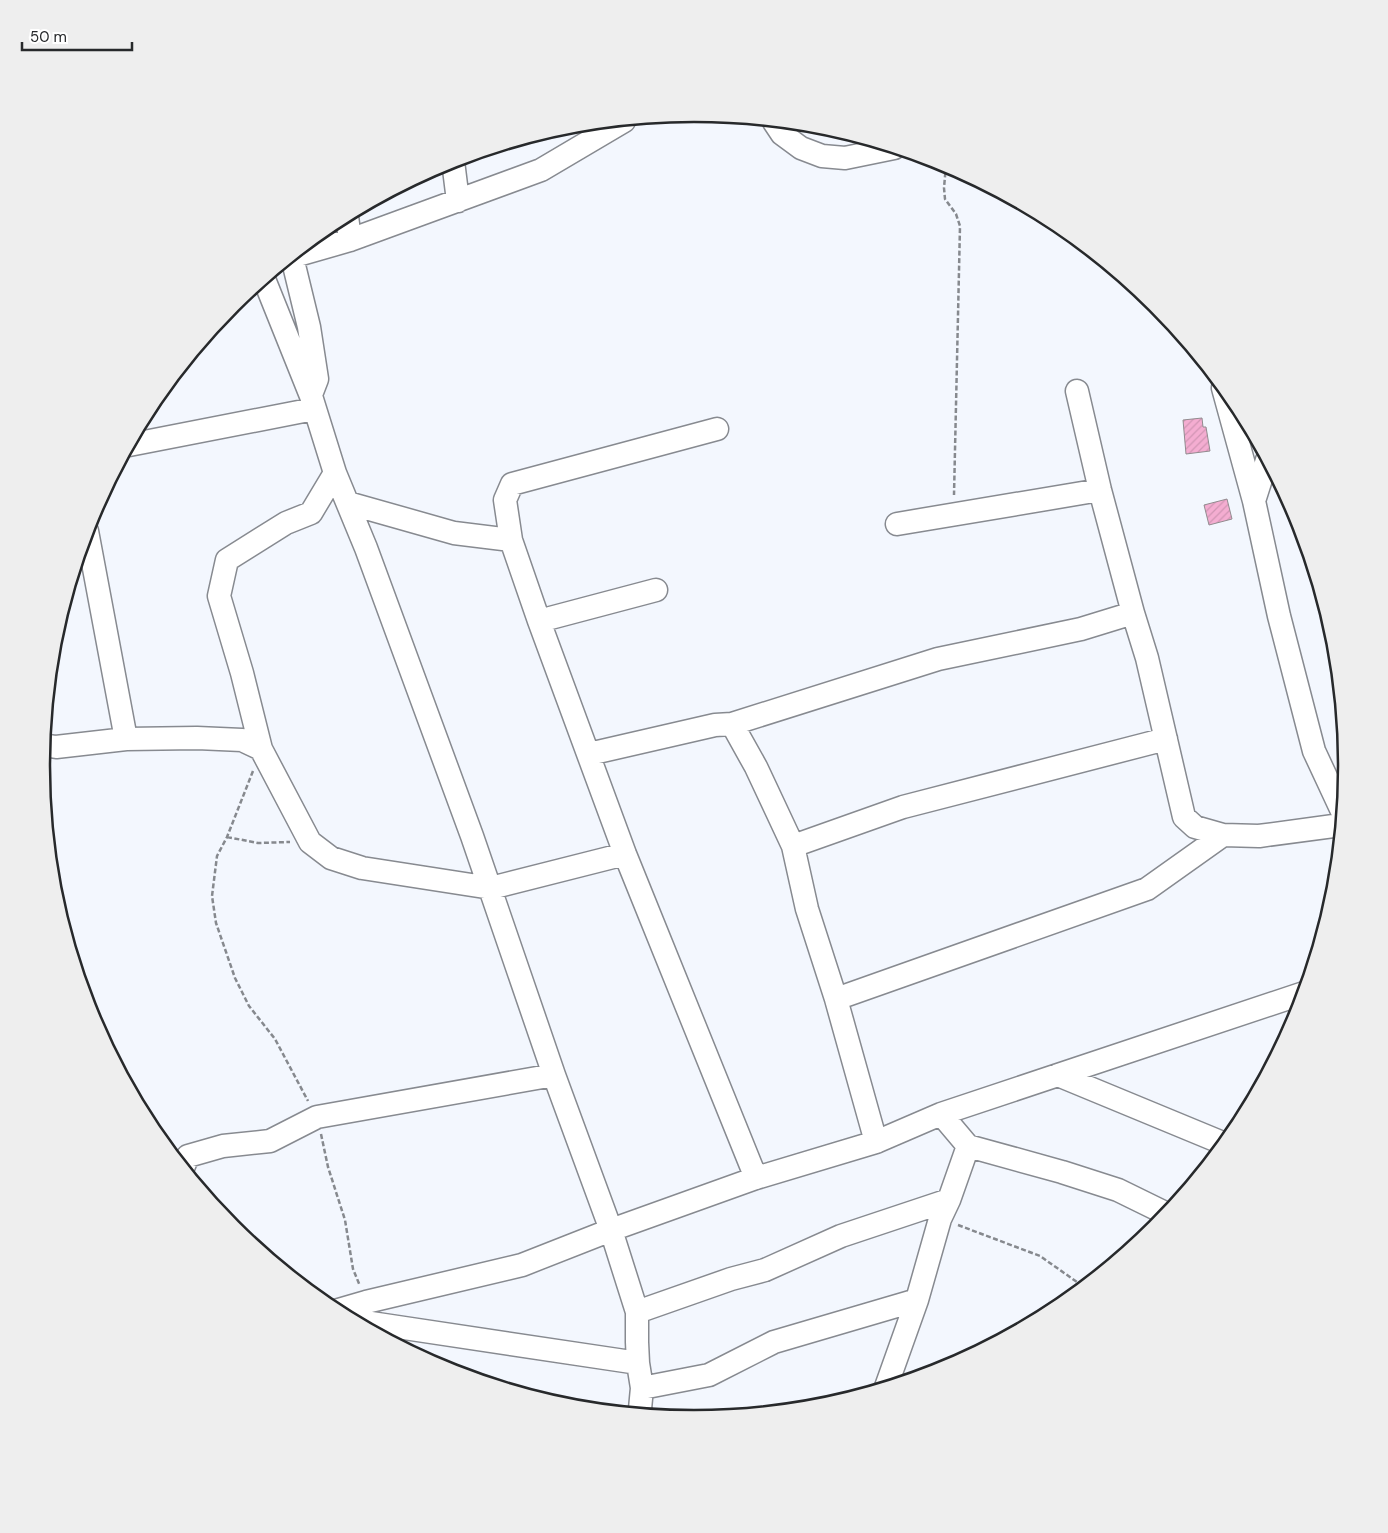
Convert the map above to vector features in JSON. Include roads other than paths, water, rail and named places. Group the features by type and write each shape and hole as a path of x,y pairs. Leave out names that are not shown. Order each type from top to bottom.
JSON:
{"street":[{"path":"778,128 782,134 801,148 822,156 844,158 881,151"},
{"path":"307,252 350,240 542,170 593,131"},
{"path":"454,170 458,201"},
{"path":"348,224 350,240"},
{"path":"293,263 309,328 317,379 312,402"},
{"path":"266,285 312,402 335,473 370,557 491,888 513,960 554,1075 612,1230 638,1312 638,1363 642,1388 640,1408"},
{"path":"1077,391 1100,490 1133,613 1148,658 1184,817 1195,828 1223,835 1259,836 1335,826"},
{"path":"137,443 312,402"},
{"path":"1229,408 1254,501 1279,616 1314,751 1337,801"},
{"path":"717,429 512,484 505,500 511,540 538,621 625,854 756,1178"},
{"path":"1254,501 1264,468"},
{"path":"335,473 311,514 286,523 227,560 219,596 242,673 261,749 310,842 331,858 362,868 491,888 625,854"},
{"path":"897,524 1100,490"},
{"path":"348,503 454,533 511,540"},
{"path":"90,545 126,739"},
{"path":"538,621 656,590"},
{"path":"589,754 715,725 732,724 938,659 1081,629 1133,613"},
{"path":"732,724 756,767 793,846 807,908 836,999 876,1142"},
{"path":"50,746 126,739 197,738 242,740 261,749"},
{"path":"793,846 902,807 1166,739"},
{"path":"836,999 1147,889 1223,835"},
{"path":"345,1308 522,1265 756,1178 876,1142 941,1114 1295,997"},
{"path":"186,1162 188,1156 223,1146 270,1141 317,1117 554,1075"},
{"path":"1058,1075 1217,1141"},
{"path":"941,1114 968,1146 1062,1172 1118,1190 1160,1210"},
{"path":"888,1380 917,1300 944,1209 968,1146"},
{"path":"638,1312 732,1279 764,1270 841,1236 944,1209"},
{"path":"642,1388 708,1375 774,1342 917,1300"},
{"path":"370,1323 638,1363"}]}
